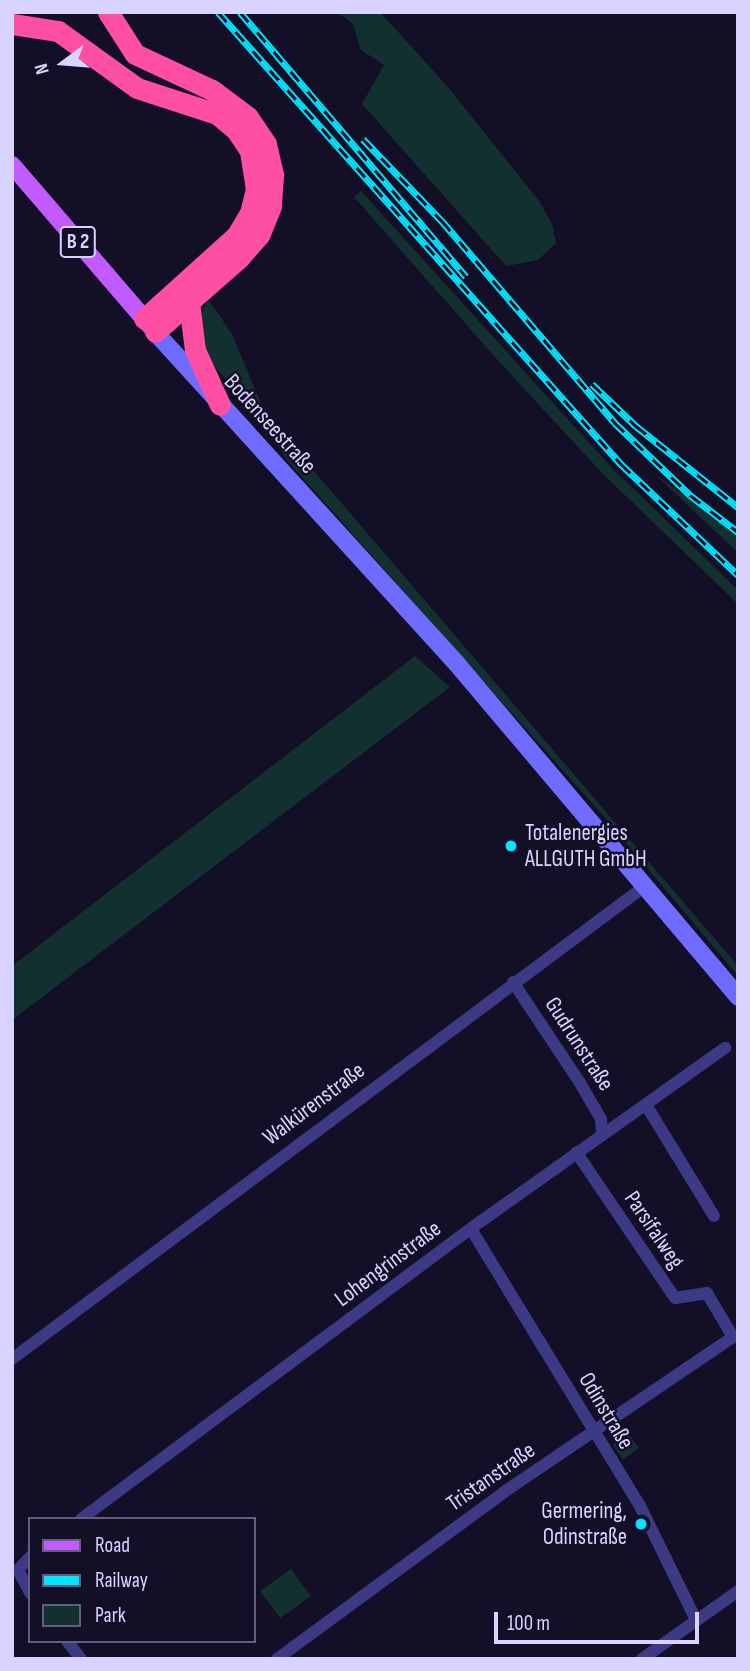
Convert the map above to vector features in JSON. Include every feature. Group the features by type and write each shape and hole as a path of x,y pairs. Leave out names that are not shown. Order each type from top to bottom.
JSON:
{"highway":[{"path":"108,12 135,54 232,102 248,117 266,144 274,175 265,222 240,257 213,270"},
{"path":"12,24 58,31 137,89 207,109 236,130 250,151 256,189 250,213 213,270 149,325"},
{"path":"184,295 192,342 220,405"}],"main road":[{"name":"Bodenseestraße","path":"12,165 149,325 496,711 738,997"}],"street":[{"name":"Walkürenstraße","path":"12,1359 513,982 645,886"},
{"name":"Gudrunstraße","path":"513,982 580,1083 601,1119 602,1132"},
{"name":"Lohengrinstraße","path":"84,1517 602,1132 646,1105 725,1048"},
{"path":"646,1105 714,1216"},
{"name":"Parsifalweg","path":"576,1152 675,1298 707,1293 733,1337"},
{"name":"Odinstraße","path":"471,1228 639,1504 696,1620"},
{"name":"Tristanstraße","path":"284,1657 504,1492 733,1337"},
{"path":"28,1560 18,1570 28,1589"},
{"path":"642,1659 738,1591"},
{"path":"69,1643 81,1659"}],"green space":[{"path":"337,12 380,12 447,86 539,201 552,224 556,243 538,260 506,266 362,104 384,65 361,50 353,24"},
{"path":"361,191 613,469 738,590 738,604 602,473 494,356 354,197"},
{"path":"208,299 232,334 260,401 284,436 738,966 738,976 606,819 286,459 265,426 201,350 201,314"},
{"path":"653,472 738,537 738,553"},
{"path":"415,656 450,687 12,1020 12,966"},
{"path":"623,1426 639,1448 623,1460 613,1445"},
{"path":"291,1569 311,1596 280,1618 260,1591"}],"railway":[{"path":"218,12 621,464 738,575"},
{"path":"240,12 466,277"},
{"path":"363,139 442,221 615,423 690,495 738,532"},
{"path":"592,384 636,426 738,507"}],"place":[{"name":"Totalenergies ALLGUTH GmbH","path":"511,846"},
{"name":"Germering, Odinstraße","path":"641,1524"}]}
